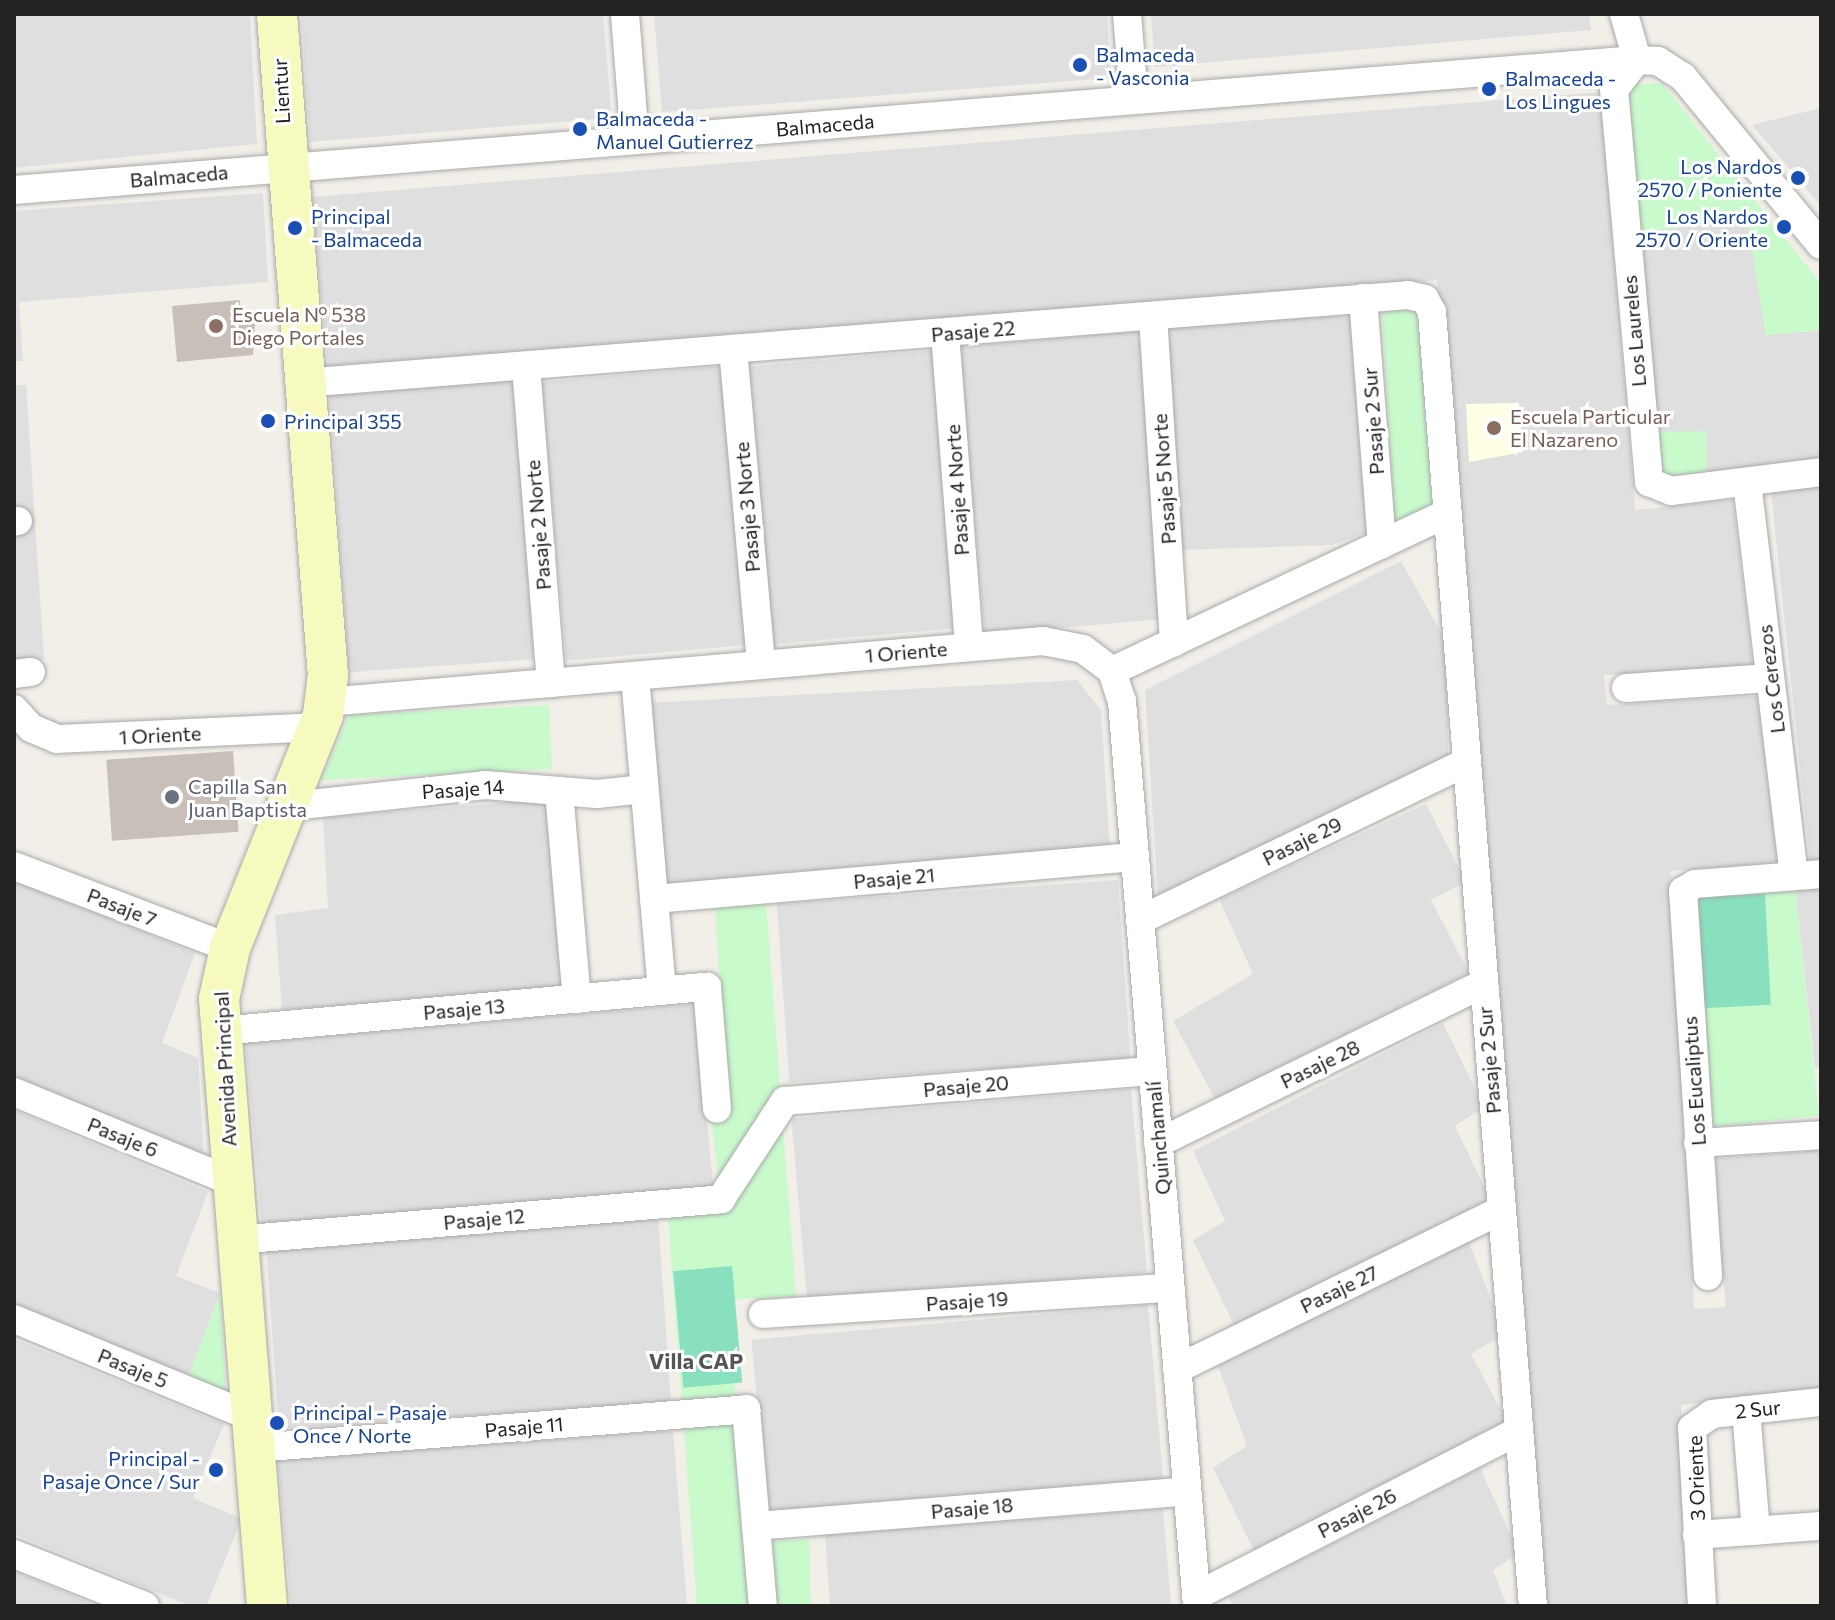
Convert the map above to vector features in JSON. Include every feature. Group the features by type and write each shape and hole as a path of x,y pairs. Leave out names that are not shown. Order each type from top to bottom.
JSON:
{"main road":[{"name":"Lientur","path":"277,14 285,167"},
{"name":"Avenida Principal","path":"267,1606 220,1031 230,948 322,714 303,383 285,167"}],"street":[{"path":"625,14 635,140"},
{"path":"1127,14 1134,100"},
{"path":"1624,14 1637,60 1658,61 1683,77 1821,245"},
{"name":"Balmaceda","path":"14,190 1637,60"},
{"name":"Los Laureles","path":"1637,60 1614,89 1647,477 1664,492 1821,472"},
{"name":"Pasaje 22","path":"303,383 1417,295 1430,305 1444,515"},
{"name":"Pasaje 2 Sur","path":"1363,298 1382,544"},
{"name":"Pasaje 5 Norte","path":"1153,316 1174,642"},
{"name":"Pasaje 4 Norte","path":"945,333 969,646"},
{"name":"Pasaje 3 Norte","path":"733,349 761,665"},
{"name":"Pasaje 2 Norte","path":"526,366 551,683"},
{"name":"Los Cerezos","path":"1747,482 1770,678 1808,875"},
{"path":"1112,671 1444,515"},
{"name":"Pasaje 2 Sur","path":"1444,515 1533,1606"},
{"name":"1 Oriente","path":"14,709 31,728 57,739 322,714 551,683 969,646 1056,642 1083,649 1112,671"},
{"name":"Quinchamalí","path":"1112,671 1122,701 1196,1601"},
{"path":"635,676 662,991"},
{"path":"1626,688 1770,678"},
{"name":"Pasaje 29","path":"1140,920 1465,763"},
{"name":"Pasaje 14","path":"283,807 485,785 559,791 644,789"},
{"path":"559,791 577,999"},
{"name":"Pasaje 21","path":"654,899 1134,857"},
{"name":"Pasaje 7","path":"14,866 230,948"},
{"name":"Los Eucaliptus","path":"1708,1276 1698,1143 1686,887 1808,875"},
{"name":"Pasaje 28","path":"1158,1143 1483,984"},
{"name":"Pasaje 13","path":"220,1031 707,987 717,1109"},
{"name":"Pasaje 20","path":"729,1193 779,1103 1152,1071"},
{"name":"Pasaje 6","path":"14,1092 231,1181"},
{"path":"1698,1143 1821,1135"},
{"name":"Pasaje 12","path":"236,1240 729,1193"},
{"name":"Pasaje 27","path":"1177,1369 1501,1210"},
{"name":"Pasaje 19","path":"763,1314 1170,1288"},
{"name":"Pasaje 5","path":"14,1319 253,1433"},
{"name":"2 Sur","path":"1697,1421 1746,1410 1821,1402"},
{"name":"Pasaje 11","path":"253,1433 746,1409 756,1526"},
{"path":"1746,1410 1756,1531"},
{"name":"3 Oriente","path":"1697,1421 1697,1535 1702,1606"},
{"name":"Pasaje 26","path":"1196,1601 1519,1431"},
{"name":"Pasaje 18","path":"756,1526 1187,1491"},
{"path":"756,1526 763,1606"},
{"name":"3 Oriente","path":"1697,1535 1821,1526"},
{"path":"14,1554 145,1606"}],"shaded area":[{"path":"14,14 250,14 257,144 14,168"},
{"path":"301,14 603,14 611,110 598,119 310,142"},
{"path":"654,14 1107,14 1111,78 662,112"},
{"path":"1151,14 1589,14 1591,30 1155,67"},
{"path":"1600,92 1635,510 1733,500 1753,667 1604,675 1607,705 1757,696 1778,863 1671,871 1694,1309 1726,1307 1713,1159 1821,1150 1821,1392 1681,1405 1697,1606 1545,1606 1437,280 328,367 312,197"},
{"path":"1821,108 1821,206 1752,125"},
{"path":"263,193 268,282 19,302 23,361 14,361 14,211"},
{"path":"1748,219 1766,335 1821,330 1821,460 1707,474 1655,435 1633,233"},
{"path":"1353,316 1374,530 1332,545 1179,550 1168,324"},
{"path":"1138,331 1163,619 985,635 960,347"},
{"path":"935,350 959,628 772,644 748,366"},
{"path":"723,366 747,645 566,661 542,382"},
{"path":"514,378 534,659 349,672 329,391"},
{"path":"14,385 26,385 44,659 14,662"},
{"name":"Escuela Particular El Nazareno","path":"1519,403 1523,452 1469,462 1466,404"},
{"path":"1821,486 1821,861 1810,862 1771,491"},
{"path":"1401,561 1447,643 1448,755 1158,899 1145,690"},
{"path":"1077,680 1101,710 1110,851 661,887 646,703"},
{"path":"551,799 565,987 282,1010 275,915 328,908 323,817"},
{"path":"1426,804 1466,882 1431,900 1469,973 1215,1099 1173,1021 1253,974 1219,899"},
{"path":"14,880 195,953 162,1043 198,1058 204,1160 14,1080"},
{"path":"1118,880 1130,1059 789,1082 777,904"},
{"path":"1821,887 1821,1067 1815,1068 1795,888"},
{"path":"697,1004 713,1188 262,1228 246,1043"},
{"path":"1443,1023 1484,1107 1455,1126 1490,1199 1235,1327 1193,1240 1225,1221 1193,1151"},
{"path":"1131,1089 1147,1272 807,1302 791,1119"},
{"path":"14,1110 208,1192 176,1276 220,1293 187,1381 14,1308"},
{"path":"658,1217 671,1402 279,1429 266,1244"},
{"path":"1468,1239 1504,1334 1471,1354 1510,1427 1255,1553 1213,1468 1247,1446 1218,1366"},
{"path":"1148,1305 1163,1481 767,1516 752,1340"},
{"path":"14,1339 224,1424 193,1498 242,1519 206,1606 190,1606 14,1534"},
{"path":"673,1431 687,1606 291,1606 278,1460"},
{"path":"1480,1468 1519,1553 1493,1570 1507,1606 1233,1606 1228,1597"},
{"path":"1163,1509 1171,1606 830,1606 825,1534"},
{"path":"14,1571 98,1606 14,1606"}],"green space":[{"path":"1662,83 1821,284 1821,330 1766,335 1747,220 1633,233 1627,85"},
{"path":"1410,306 1423,318 1434,504 1395,522 1382,312"},
{"path":"1706,431 1707,474 1656,475 1655,432"},
{"path":"549,705 552,769 321,780 349,715"},
{"path":"1795,888 1819,1116 1715,1127 1691,899"},
{"path":"1765,894 1771,1005 1699,1009 1693,898"},
{"path":"766,900 796,1296 728,1300 747,1544 809,1539 811,1606 697,1606 668,1217 722,1209 697,1001 720,998 715,906"},
{"path":"732,1266 742,1383 683,1388 673,1271"},
{"path":"220,1293 226,1398 187,1381"}],"building":[{"name":"Escuela Nº 538 Diego Portales","path":"240,300 241,311 256,310 253,355 177,362 172,306"},
{"name":"Capilla San Juan Baptista","path":"233,751 239,832 112,841 106,760"}],"place":[{"name":"Balmaceda - Vasconia","path":"1080,65"},
{"name":"Balmaceda - Los Lingues","path":"1489,89"},
{"name":"Balmaceda - Manuel Gutierrez","path":"580,129"},
{"name":"Los Nardos 2570 / Poniente","path":"1798,178"},
{"name":"Los Nardos 2570 / Oriente","path":"1784,227"},
{"name":"Principal - Balmaceda","path":"295,228"},
{"name":"Escuela Nº 538 Diego Portales","path":"216,326"},
{"name":"Principal 355","path":"268,421"},
{"name":"Escuela Particular El Nazareno","path":"1494,428"},
{"name":"Capilla San Juan Baptista","path":"172,797"},
{"name":"Principal - Pasaje Once / Norte","path":"277,1423"},
{"name":"Principal - Pasaje Once / Sur","path":"216,1470"}],"district":[{"name":"Villa CAP","path":"696,1361"}]}
